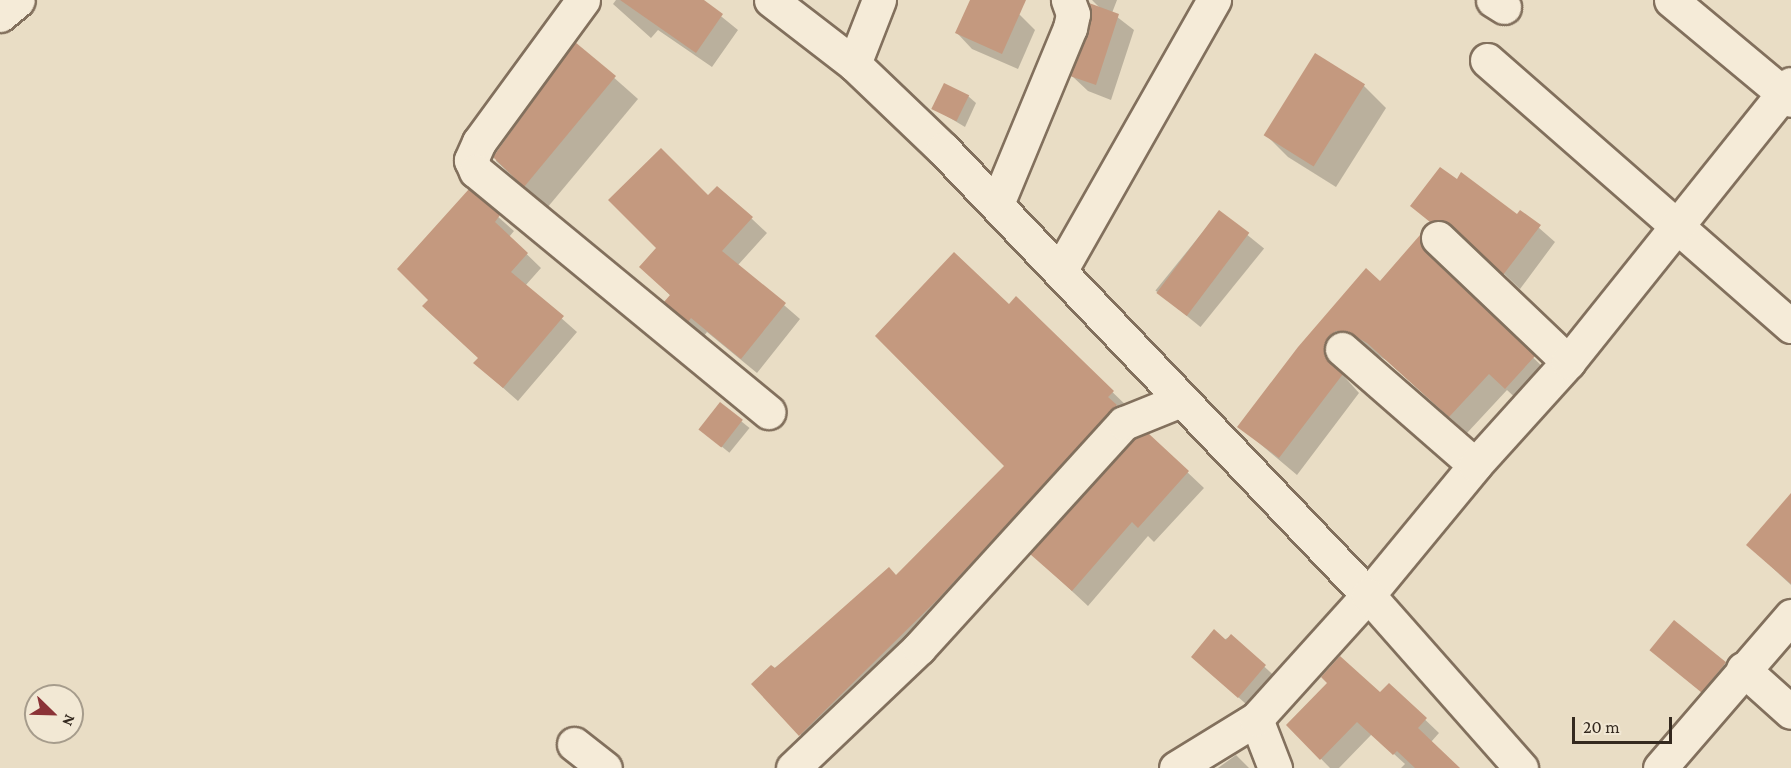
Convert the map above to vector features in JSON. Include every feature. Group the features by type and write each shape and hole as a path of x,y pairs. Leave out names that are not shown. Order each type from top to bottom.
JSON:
{"street":[{"path":"0,15 18,0"},
{"path":"582,0 479,142 471,160 476,171 768,412"},
{"path":"771,0 854,64 997,204 1368,595 1517,767"},
{"path":"854,64 879,0"},
{"path":"997,204 1070,28 1073,14 1068,0"},
{"path":"1060,271 1215,0"},
{"path":"1176,768 1256,719 1368,595 1475,465 1568,362 1675,227 1788,93 1671,0"},
{"path":"1486,60 1791,326"},
{"path":"1438,238 1568,362"},
{"path":"1342,349 1475,465"},
{"path":"793,768 919,648 1124,423 1181,400"},
{"path":"1659,768 1791,616"},
{"path":"1743,669 1791,712"},
{"path":"1256,719 1275,768"},
{"path":"574,744 605,768"}],"building":[{"path":"620,0 704,0 723,14 696,53"},
{"path":"970,0 1026,0 1002,54 955,33"},
{"path":"1089,3 1119,14 1096,85 1070,76 1088,32"},
{"path":"575,42 616,76 524,187 493,157"},
{"path":"1315,53 1365,84 1314,167 1264,135"},
{"path":"944,83 969,95 956,121 931,109"},
{"path":"661,148 708,195 717,186 753,217 722,251 786,303 741,359 691,318 688,322 664,302 670,295 639,267 656,248 608,200"},
{"path":"1440,167 1457,179 1461,172 1517,214 1520,210 1541,225 1503,275 1450,224 1442,220 1430,222 1410,206"},
{"path":"469,189 500,215 495,222 528,253 511,272 564,316 503,388 473,363 478,358 422,306 428,300 397,269"},
{"path":"1219,210 1249,233 1187,316 1156,293"},
{"path":"1420,235 1425,252 1535,356 1505,389 1489,374 1449,417 1367,343 1346,331 1336,331 1328,337 1324,354 1343,374 1279,458 1237,427 1298,347 1366,268 1380,281"},
{"path":"954,252 1009,304 1016,296 1114,391 1108,397 1117,405 938,599 799,736 751,684 771,665 775,668 889,567 896,575 1004,466 875,336"},
{"path":"720,402 743,420 721,447 698,430"},
{"path":"1148,433 1189,471 1138,528 1132,522 1072,591 1030,554 1135,439"},
{"path":"1791,493 1791,584 1746,545"},
{"path":"1674,620 1726,662 1702,692 1649,650"},
{"path":"1214,629 1226,640 1231,634 1266,665 1238,698 1191,657"},
{"path":"1340,656 1380,692 1389,683 1427,718 1418,728 1460,768 1415,768 1397,751 1393,755 1357,722 1320,760 1286,725 1327,683 1321,677"}]}
